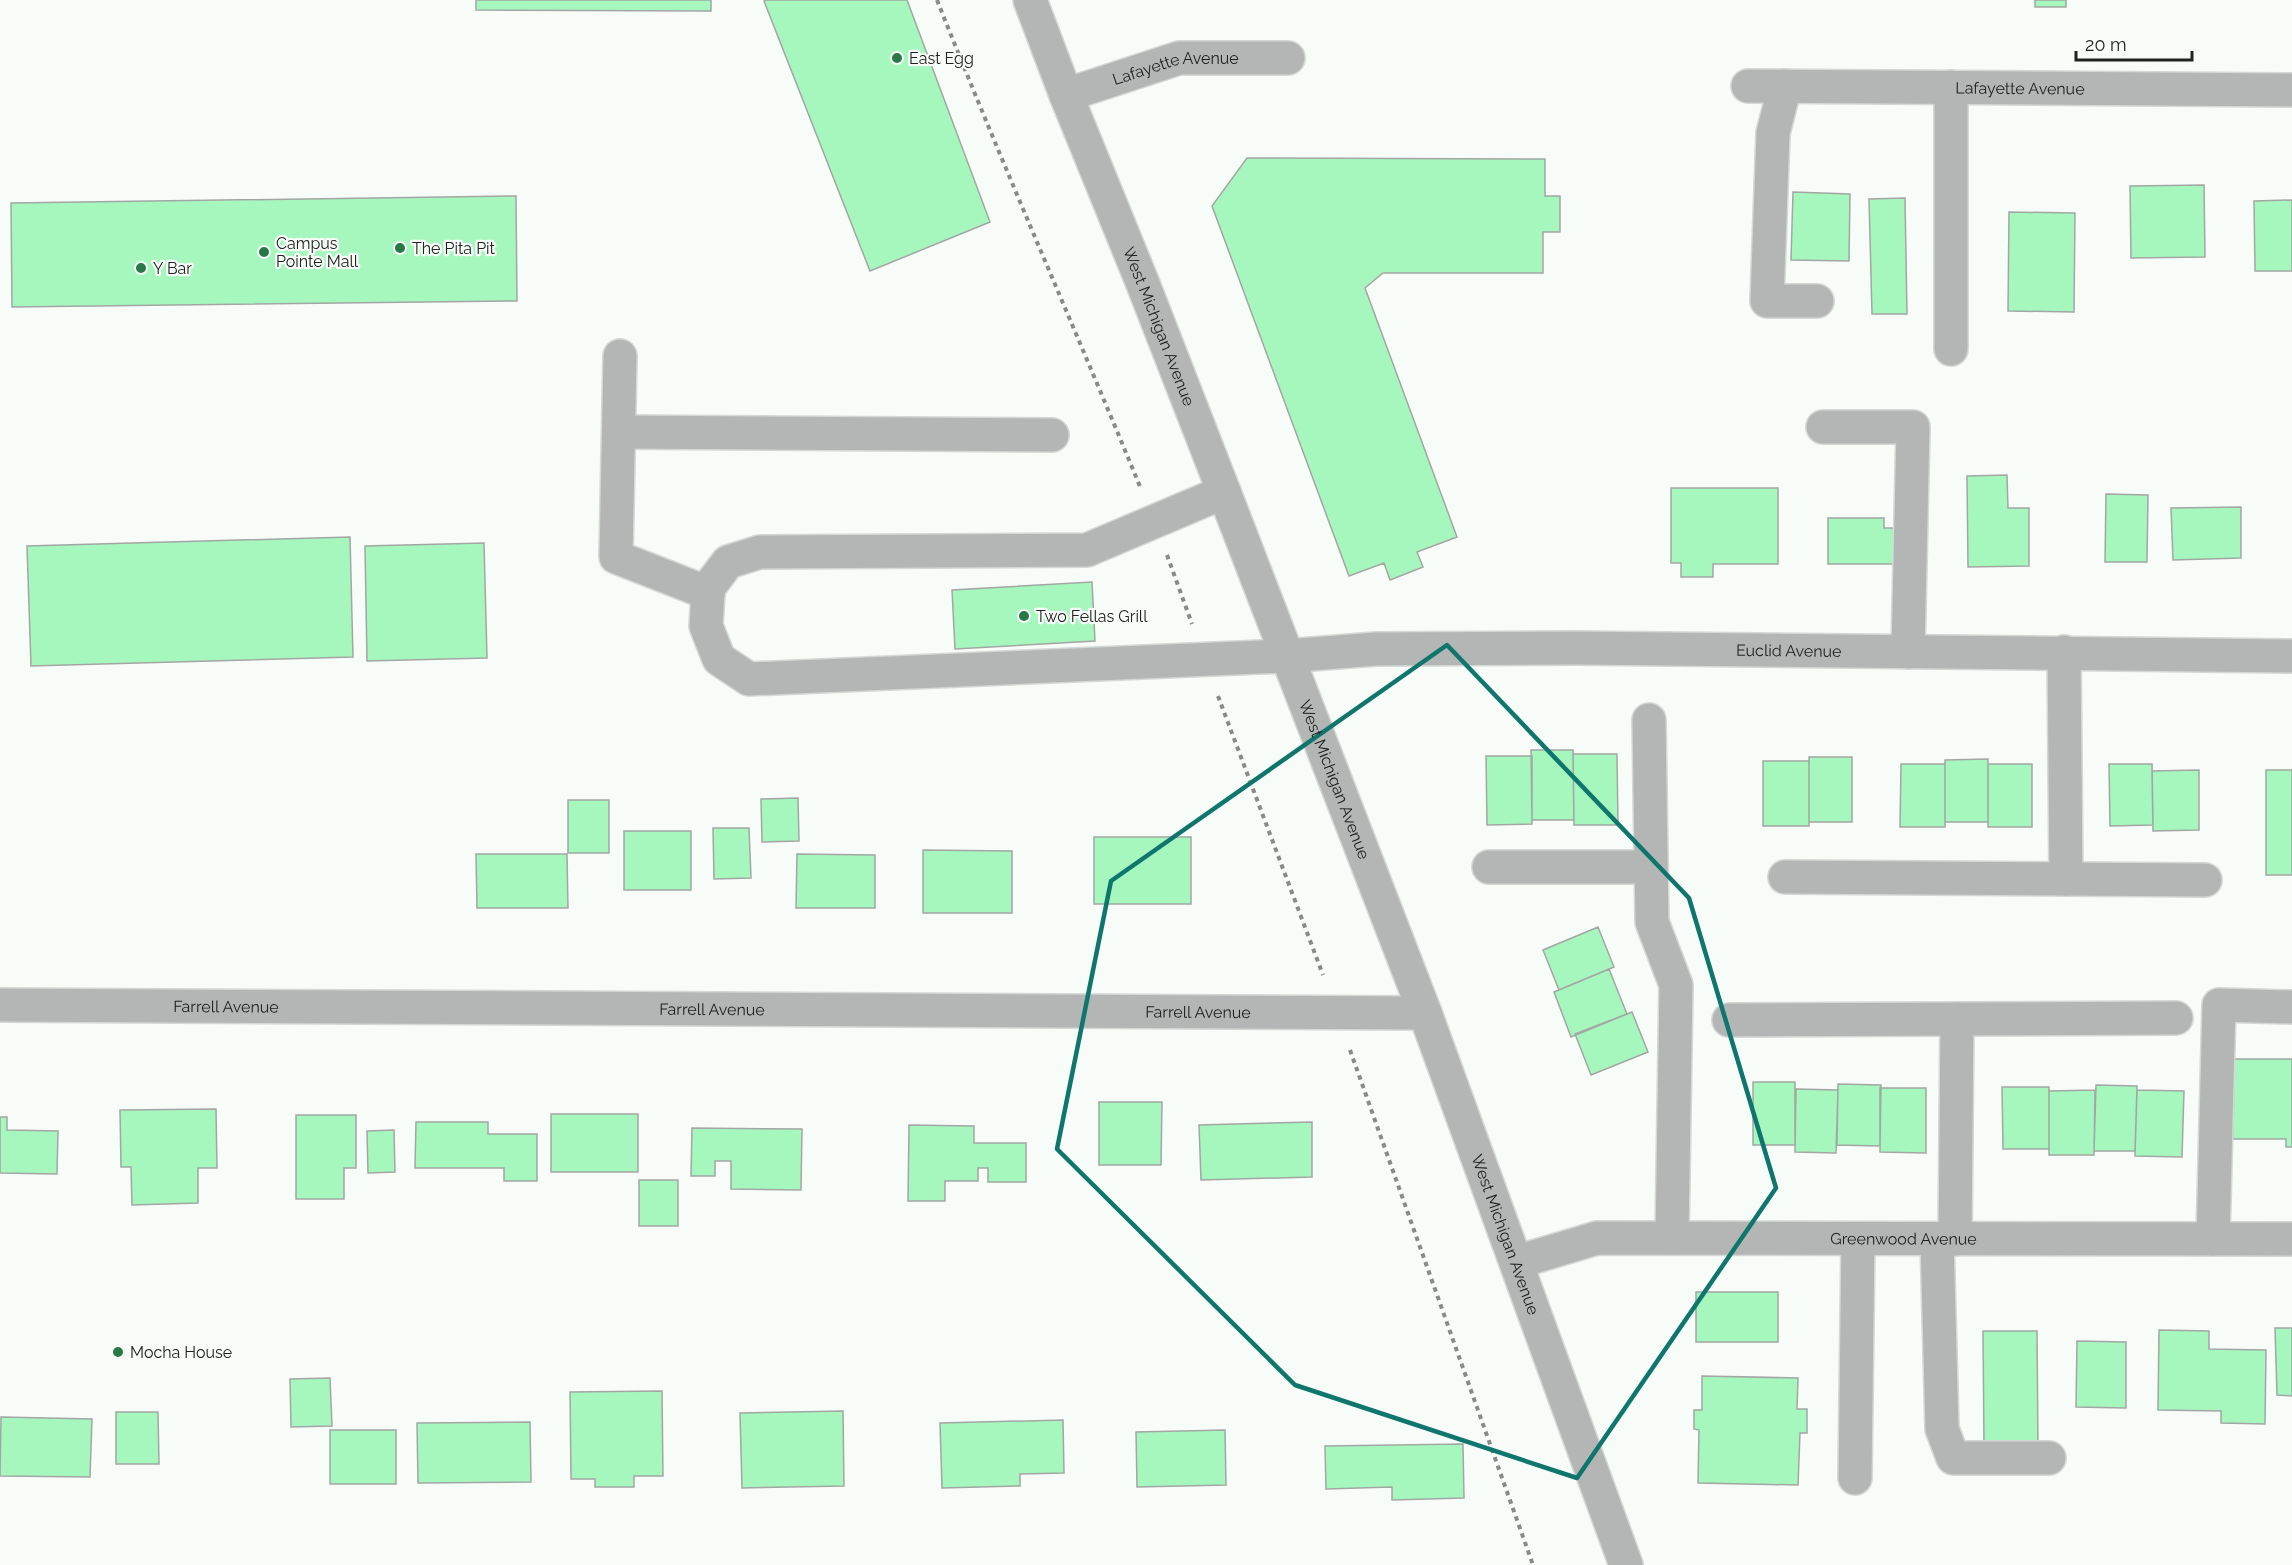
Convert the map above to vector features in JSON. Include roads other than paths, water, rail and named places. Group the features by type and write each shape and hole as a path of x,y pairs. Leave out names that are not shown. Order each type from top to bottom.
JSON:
{"street":[{"name":"West Michigan Avenue","path":"1030,0 1143,284 1425,1013 1626,1565"},
{"name":"Lafayette Avenue","path":"1066,95 1179,58 1288,58"},
{"name":"Lafayette Avenue","path":"1748,86 2292,90"},
{"path":"1785,86 1773,133 1767,301 1817,301"},
{"path":"1951,87 1951,349"},
{"path":"620,356 616,557 708,593 709,587 728,562 760,552 1087,550 1224,492"},
{"path":"1823,427 1913,428 1908,652"},
{"path":"619,432 1052,435"},
{"name":"Euclid Avenue","path":"708,593 706,626 718,658 749,679 1286,656 1376,649 1576,648 2292,656"},
{"path":"2064,652 2066,879"},
{"path":"1649,720 1652,922 1676,985 1672,1238"},
{"path":"1489,867 1651,867"},
{"path":"1785,877 2205,880"},
{"name":"Farrell Avenue","path":"0,1005 1425,1013"},
{"path":"2213,1239 2219,1005 2292,1007"},
{"path":"1729,1020 2176,1018"},
{"path":"1956,1019 1946,1239 1942,1429 1953,1458 2049,1458"},
{"name":"Greenwood Avenue","path":"1517,1262 1597,1238 2292,1239"},
{"path":"1855,1478 1858,1239"}],"place":[{"name":"East Egg","path":"897,58"},
{"name":"The Pita Pit","path":"400,248"},
{"name":"Campus Pointe Mall","path":"264,252"},
{"name":"Y Bar","path":"141,268"},
{"name":"Two Fellas Grill","path":"1024,616"},
{"name":"Mocha House","path":"118,1352"}]}
